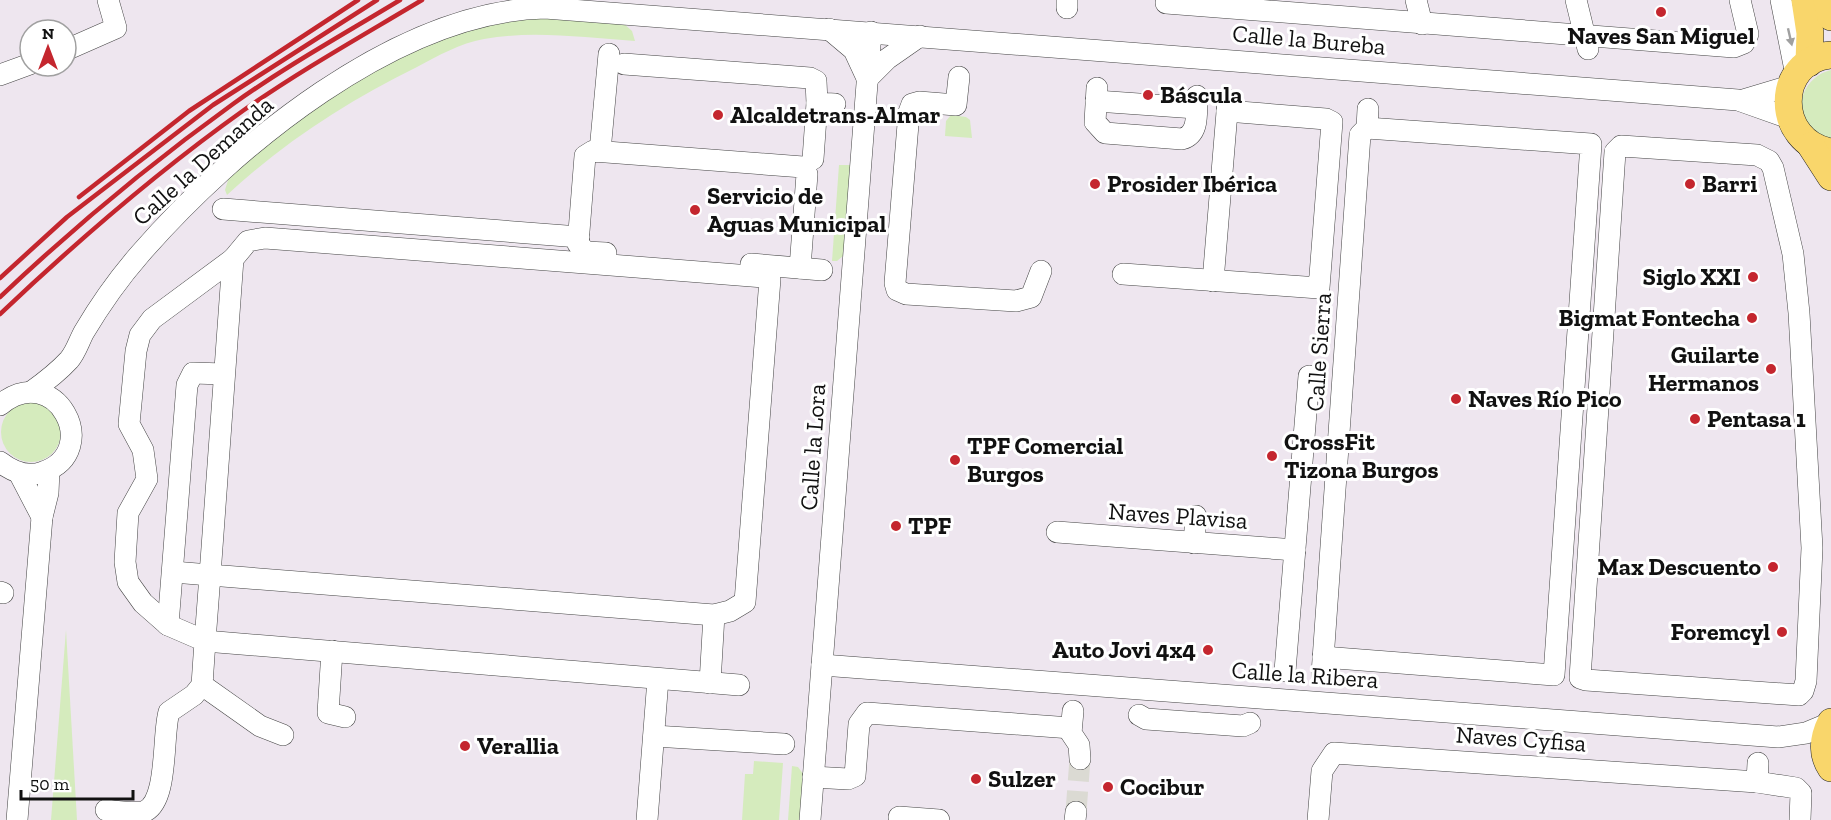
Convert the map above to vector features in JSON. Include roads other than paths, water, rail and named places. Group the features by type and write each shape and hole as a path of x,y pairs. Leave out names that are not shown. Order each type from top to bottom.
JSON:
{"main road":[{"path":"1805,0 1810,33 1807,70 1787,102 1789,118 1798,134 1821,149 1831,177"},
{"path":"1827,0 1831,17"},
{"path":"1829,765 1824,742 1831,723"}],"street":[{"path":"78,45 116,28 108,0"},
{"path":"1416,0 1422,24"},
{"path":"1576,0 1587,43"},
{"path":"1166,3 1422,24 1587,43 1739,46 1744,44 1749,34 1740,0"},
{"path":"1781,0 1807,70"},
{"name":"Calle la Demanda","path":"0,405 19,393 31,392 70,359 114,287 140,255 233,162 287,117 337,83 434,32 495,12 545,8 871,32"},
{"path":"829,29 854,50 868,78 889,57 920,36"},
{"name":"Calle la Bureba","path":"871,32 1743,100 1789,118"},
{"name":"Calle la Lora","path":"810,820 871,32"},
{"path":"600,151 630,59 810,78 816,81 826,104 813,159"},
{"path":"0,75 18,68"},
{"name":"Calle la Bureba","path":"1743,100 1807,70"},
{"path":"959,77 957,105 919,102 912,104 909,112 895,283 897,290 906,294 1016,301 1031,297 1041,272"},
{"path":"1097,95 1197,102 1194,131 1182,139 1105,133 1095,122 1097,95"},
{"path":"1123,274 1213,281 1319,288 1334,127 1326,119 1296,110 1227,105 1213,281"},
{"name":"Calle Sierra","path":"1368,118 1592,135 1553,683 1323,666 1360,135 1368,118"},
{"path":"1622,137 1757,156 1769,161 1808,311 1821,532 1812,584 1806,681 1799,695 1585,687 1581,678 1581,648 1615,152 1622,137"},
{"path":"800,268 807,174 803,167 600,151 589,152 585,156 579,237 580,249 586,252 822,270"},
{"path":"223,209 579,237"},
{"path":"173,572 714,615 730,611 745,603 770,279 265,238 248,241 233,259 152,319 140,335 136,351 129,424 143,450 147,478 128,513 125,562 128,582 143,603 168,625 205,641 739,685"},
{"path":"106,810 143,816 153,806 161,788 169,712 194,695 202,685 233,259"},
{"name":"Calle la Demanda","path":"62,407 70,359"},
{"path":"168,625 189,377 198,372 224,374"},
{"path":"1285,671 1309,376"},
{"path":"0,462 19,473 39,474 50,470 65,456 69,447 71,426 62,407 43,394 31,392"},
{"path":"17,820 42,517 48,493 50,470"},
{"path":"19,473 42,517"},
{"path":"1194,543 1196,516"},
{"name":"Naves Plavisa","path":"1057,532 1295,550"},
{"path":"710,683 714,615"},
{"path":"326,650 328,713 345,717"},
{"path":"315,719 326,650"},
{"name":"Calle la Ribera","path":"822,665 1784,737 1806,733 1831,723"},
{"path":"647,820 658,679"},
{"path":"202,685 260,726 283,735"},
{"path":"813,777 848,779 855,776 859,724 867,713 950,710 1072,720 1073,737 1079,745 1080,759"},
{"path":"1139,715 1146,719 1243,726 1250,723"},
{"name":"Calle la Ribera","path":"1784,737 1829,765"},
{"path":"654,740 784,748"},
{"name":"Naves Cyfisa","path":"1318,820 1322,771 1326,760 1334,753 1390,745 1758,773 1797,788 1801,793 1800,820"},
{"path":"899,817 939,820"}],"tunnel":[{"path":"1076,812 1080,759"}],"railway":[{"path":"79,197 189,111 358,0"},
{"path":"0,278 67,217 213,105 377,0"},
{"path":"0,297 113,197 202,126 274,76 400,0"},
{"path":"0,314 119,208 213,133 287,81 422,0"}],"place":[{"name":"Naves San Miguel","path":"1661,12"},
{"name":"Báscula","path":"1148,95"},
{"name":"Alcaldetrans-Almar","path":"718,115"},
{"name":"Prosider Ibérica","path":"1095,184"},
{"name":"Barri","path":"1690,184"},
{"name":"Servicio de Aguas Municipal","path":"695,210"},
{"name":"Siglo XXI","path":"1753,277"},
{"name":"Bigmat Fontecha","path":"1752,318"},
{"name":"Guilarte Hermanos","path":"1771,369"},
{"name":"Naves Río Pico","path":"1456,399"},
{"name":"Pentasa 1","path":"1695,419"},
{"name":"CrossFit Tizona Burgos","path":"1272,456"},
{"name":"TPF Comercial Burgos","path":"955,460"},
{"name":"TPF","path":"896,526"},
{"name":"Max Descuento","path":"1773,567"},
{"name":"Foremcyl","path":"1782,632"},
{"name":"Auto Jovi 4x4","path":"1208,650"},
{"name":"Verallia","path":"465,746"},
{"name":"Sulzer","path":"976,779"},
{"name":"Cocibur","path":"1108,787"}]}
